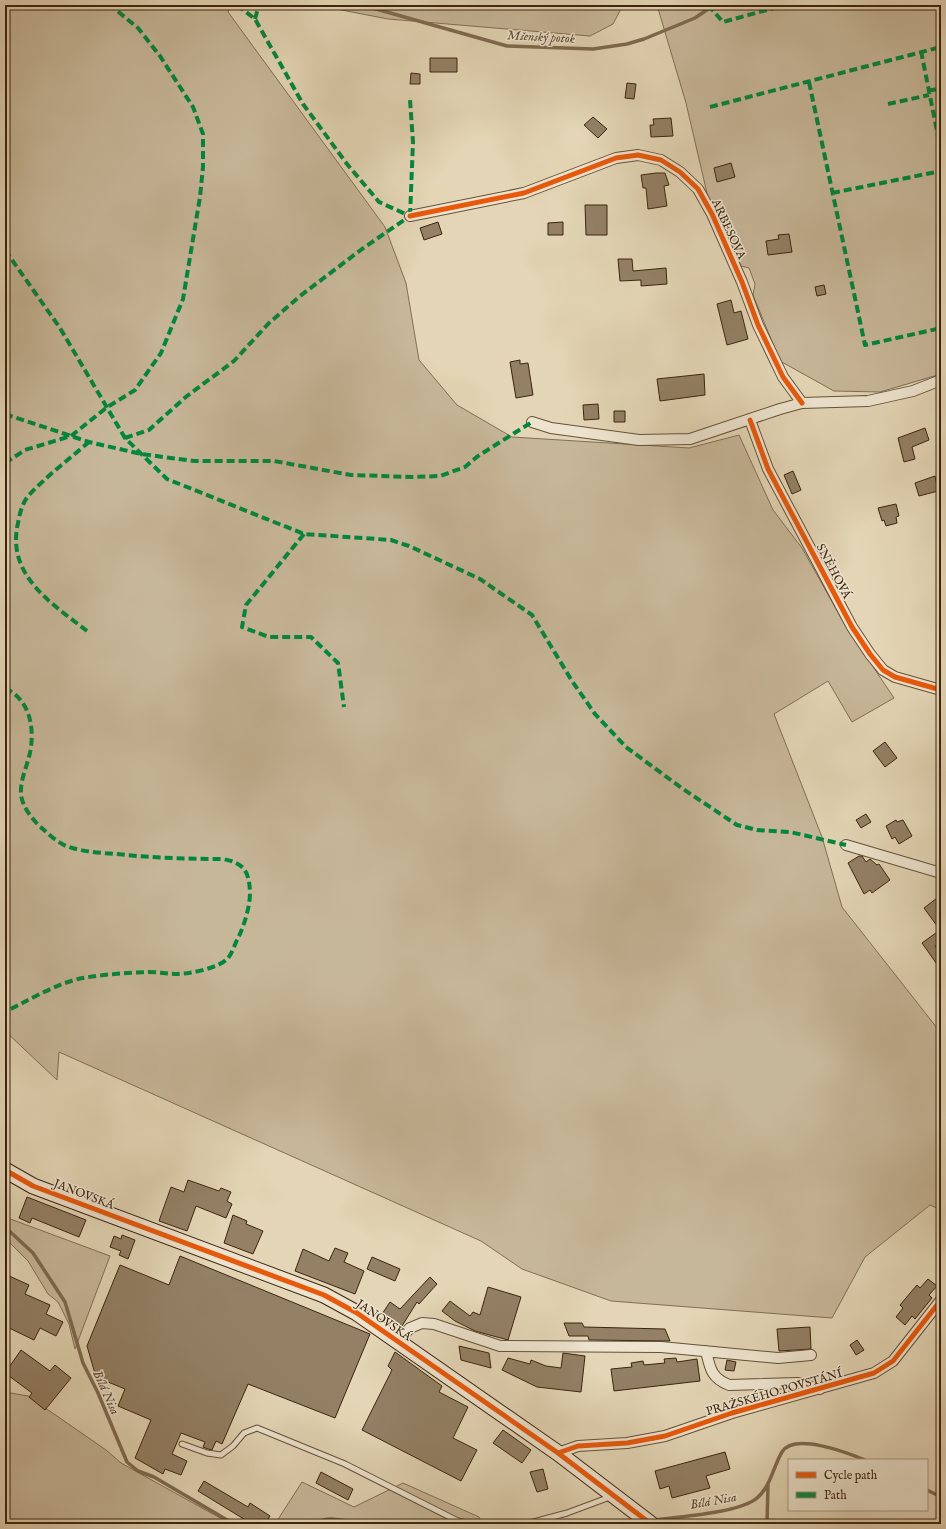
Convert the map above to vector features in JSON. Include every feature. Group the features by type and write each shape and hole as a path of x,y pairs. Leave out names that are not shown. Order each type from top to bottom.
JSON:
{"street":[{"name":"ARBESOVA","path":"410,216 524,193 616,158 638,154 660,160 680,172 698,189 712,214 742,282 758,325 783,377 802,403"},
{"path":"532,422 551,428 639,440 690,440 780,409 802,403 868,401 912,391 941,380"},
{"name":"SNĚHOVÁ","path":"750,420 768,469 852,626 870,654 883,670 896,678 941,690"},
{"path":"846,845 941,873"},
{"name":"JANOVSKÁ","path":"5,1170 33,1186 324,1295 357,1313 558,1452 651,1524"},
{"name":"PRAŽSKÉHO POVSTÁNÍ","path":"558,1452 578,1446 627,1443 665,1436 732,1413 822,1389 874,1373 893,1361 941,1300"},
{"path":"398,1341 410,1328 422,1323 434,1324 500,1346 661,1347 778,1358 811,1355"},
{"name":"PRAŽSKÉHO POVSTÁNÍ","path":"706,1351 710,1369 719,1381 729,1385 798,1383 822,1389"}],"lane":[{"path":"182,1444 207,1453 221,1455 233,1446 244,1433 257,1428 345,1464 458,1521 471,1524"},
{"path":"526,1524 567,1513 613,1495"}],"shaded area":[{"path":"5,5 232,5 228,12 385,227 406,283 419,360 457,405 512,437 689,448 739,435 773,510 802,548 845,625 894,698 852,722 828,681 774,714 822,837 842,907 941,1033 941,1210 930,1205 865,1257 832,1318 611,1301 522,1269 481,1241 59,1052 57,1080 5,1031"},
{"path":"263,5 623,5 613,24 590,36 388,19 326,7 271,9"},
{"path":"657,5 941,5 941,374 880,392 834,391 780,361 753,295 755,284 749,268 741,266 709,202 686,103"},
{"path":"5,1217 110,1256 75,1349 69,1324 58,1302 48,1294 28,1261 5,1238"},
{"path":"5,1392 28,1396 106,1450 121,1463 231,1524 5,1524"},
{"path":"302,1482 354,1507 403,1483 479,1517 483,1524 275,1524"}],"building":[{"path":"430,58 457,58 457,72 430,72"},
{"path":"411,73 420,74 420,84 410,84"},
{"path":"627,83 636,84 634,99 625,98"},
{"path":"593,117 607,129 598,138 584,125"},
{"path":"671,118 673,136 651,137 650,125 654,125 653,119"},
{"path":"731,163 735,177 717,182 714,168"},
{"path":"665,173 669,185 664,186 667,206 648,209 646,188 643,188 641,175"},
{"path":"585,205 607,205 607,235 586,235"},
{"path":"438,222 442,234 424,240 420,228"},
{"path":"563,222 563,235 548,235 548,223"},
{"path":"789,234 792,252 768,255 766,241 779,239 778,235"},
{"path":"618,259 632,259 633,271 666,268 667,284 641,286 641,280 620,281"},
{"path":"824,285 826,294 817,296 815,287"},
{"path":"731,300 734,313 741,311 748,339 727,345 717,304"},
{"path":"520,360 520,364 528,363 533,395 516,398 510,362"},
{"path":"704,374 705,395 660,401 657,379"},
{"path":"598,404 599,419 584,420 583,405"},
{"path":"614,411 625,411 625,422 614,422"},
{"path":"925,428 929,440 912,447 915,459 904,462 898,438"},
{"path":"793,471 801,490 792,494 784,475"},
{"path":"935,476 938,491 919,496 915,483"},
{"path":"896,504 899,516 896,517 897,523 886,526 884,520 882,521 878,508"},
{"path":"885,742 897,758 885,767 873,751"},
{"path":"866,814 871,822 861,828 856,820"},
{"path":"896,820 897,822 903,820 912,836 899,844 895,837 892,839 886,826"},
{"path":"859,856 862,856 866,862 870,859 877,865 879,864 890,880 872,893 870,890 864,894 848,863"},
{"path":"941,895 941,943 935,946 941,954 941,970 922,943 940,930 924,908"},
{"path":"188,1180 219,1191 221,1188 231,1192 227,1201 232,1204 226,1218 196,1206 187,1231 159,1221 171,1187 184,1192"},
{"path":"27,1197 86,1220 79,1237 32,1218 30,1223 19,1218"},
{"path":"233,1215 247,1221 246,1224 263,1231 253,1254 224,1243"},
{"path":"122,1235 135,1240 128,1259 119,1255 121,1251 110,1247 114,1236 121,1239"},
{"path":"335,1248 348,1253 344,1262 364,1271 355,1294 295,1271 303,1249 329,1261"},
{"path":"180,1256 370,1334 335,1418 248,1384 222,1444 216,1441 212,1450 208,1449 203,1447 205,1442 181,1433 172,1454 187,1461 181,1475 165,1469 163,1474 135,1458 151,1420 118,1406 125,1389 96,1377 87,1346 120,1265 169,1285"},
{"path":"372,1257 400,1269 395,1281 367,1269"},
{"path":"5,1274 29,1285 25,1294 50,1305 46,1314 63,1322 56,1336 40,1328 34,1340 5,1326"},
{"path":"430,1277 437,1284 419,1304 417,1302 402,1326 382,1314 390,1302 400,1309"},
{"path":"928,1279 937,1286 929,1295 932,1298 915,1319 912,1316 905,1325 896,1317 903,1308 900,1305 917,1285 920,1288"},
{"path":"488,1287 521,1297 508,1340 475,1331 455,1321 442,1311 450,1301 470,1316 473,1312 480,1315"},
{"path":"564,1323 582,1323 584,1327 665,1329 670,1341 589,1340 588,1336 569,1336"},
{"path":"810,1327 811,1349 779,1351 777,1329"},
{"path":"857,1340 864,1350 856,1355 850,1345"},
{"path":"459,1346 489,1353 491,1368 461,1360"},
{"path":"21,1350 50,1371 55,1365 71,1378 45,1410 29,1397 32,1393 5,1373"},
{"path":"395,1352 442,1386 439,1392 468,1407 453,1438 477,1450 461,1481 362,1430 392,1370 388,1366"},
{"path":"563,1353 585,1356 581,1392 537,1387 502,1370 508,1358 530,1364 531,1360 546,1366 561,1368"},
{"path":"676,1358 677,1362 697,1359 700,1381 614,1391 611,1369 632,1367 631,1363 643,1361 644,1365 665,1363 664,1359"},
{"path":"727,1360 736,1362 734,1371 725,1370"},
{"path":"503,1430 531,1450 522,1463 493,1443"},
{"path":"725,1452 730,1469 706,1476 710,1488 672,1498 669,1486 660,1489 655,1471"},
{"path":"543,1469 548,1489 537,1492 530,1472"},
{"path":"321,1472 353,1489 348,1500 316,1483"},
{"path":"204,1481 248,1507 250,1503 270,1516 265,1524 252,1524 198,1491"}],"waterway":[{"name":"Mšenský potok","path":"362,5 507,46 593,49 627,44 644,39 695,18 714,5"},
{"name":"Bílá Nisa","path":"5,1227 33,1253 65,1302 83,1363 98,1393 127,1462 138,1471 154,1477 234,1524"},
{"name":"Bílá Nisa","path":"653,1520 708,1514 749,1503 757,1498 766,1488 782,1452 788,1446 798,1444 822,1446 862,1459"},
{"path":"767,1524 768,1485"},
{"name":"Bílá Nisa","path":"928,1490 941,1497"},
{"name":"Bílá Nisa","path":"313,1524 328,1519 344,1520 354,1524"},
{"name":"Bílá Nisa","path":"626,1524 641,1522"}],"marked path":[{"path":"5,463 25,450 71,436 106,408 135,390 161,353 183,299 200,197 203,167 203,134 193,107 160,56 138,28 110,5"},
{"path":"237,5 255,19 303,104 347,164 379,202 410,216"},
{"path":"255,19 259,5"},
{"path":"708,5 723,22 785,5"},
{"path":"710,107 941,47"},
{"path":"921,51 941,151"},
{"path":"809,82 865,345 941,328"},
{"path":"928,91 941,88"},
{"path":"888,104 929,95"},
{"path":"410,100 413,142 410,216"},
{"path":"832,193 941,171"},
{"path":"125,438 149,430 187,396 234,361 268,324 300,296 362,249 410,216"},
{"path":"5,250 60,328 125,438 167,479 304,534 391,540 409,546 480,579 532,615 572,681 595,714 626,747 683,789 737,825 757,830 790,832 846,845"},
{"path":"5,414 89,442 141,454 194,461 274,461 351,475 412,477 440,476 465,467 478,456 532,422"},
{"path":"87,631 59,610 34,586 25,573 19,558 16,541 18,523 23,505 29,495 89,442"},
{"path":"304,534 246,605 242,627 269,637 311,637 338,663 344,707"},
{"path":"5,688 19,698 28,713 30,721 32,738 21,788 22,799 26,809 33,819 52,837 69,847 93,852 156,857 223,859 236,863 244,869 247,873 250,892 247,914 233,950 230,956 218,965 204,970 182,974 149,972 83,978 64,983 5,1012"}],"cycle path":[{"path":"410,216 524,193 616,158 638,155 661,160 680,172 698,189 712,214 742,282 758,325 783,377 802,403"},
{"path":"750,420 768,469 852,627 870,654 883,670 895,677 941,690"},
{"path":"5,1170 33,1186 324,1295 357,1313 558,1453 651,1524"},
{"path":"558,1453 578,1446 627,1443 665,1436 732,1413 874,1373 893,1361 941,1300"}]}
